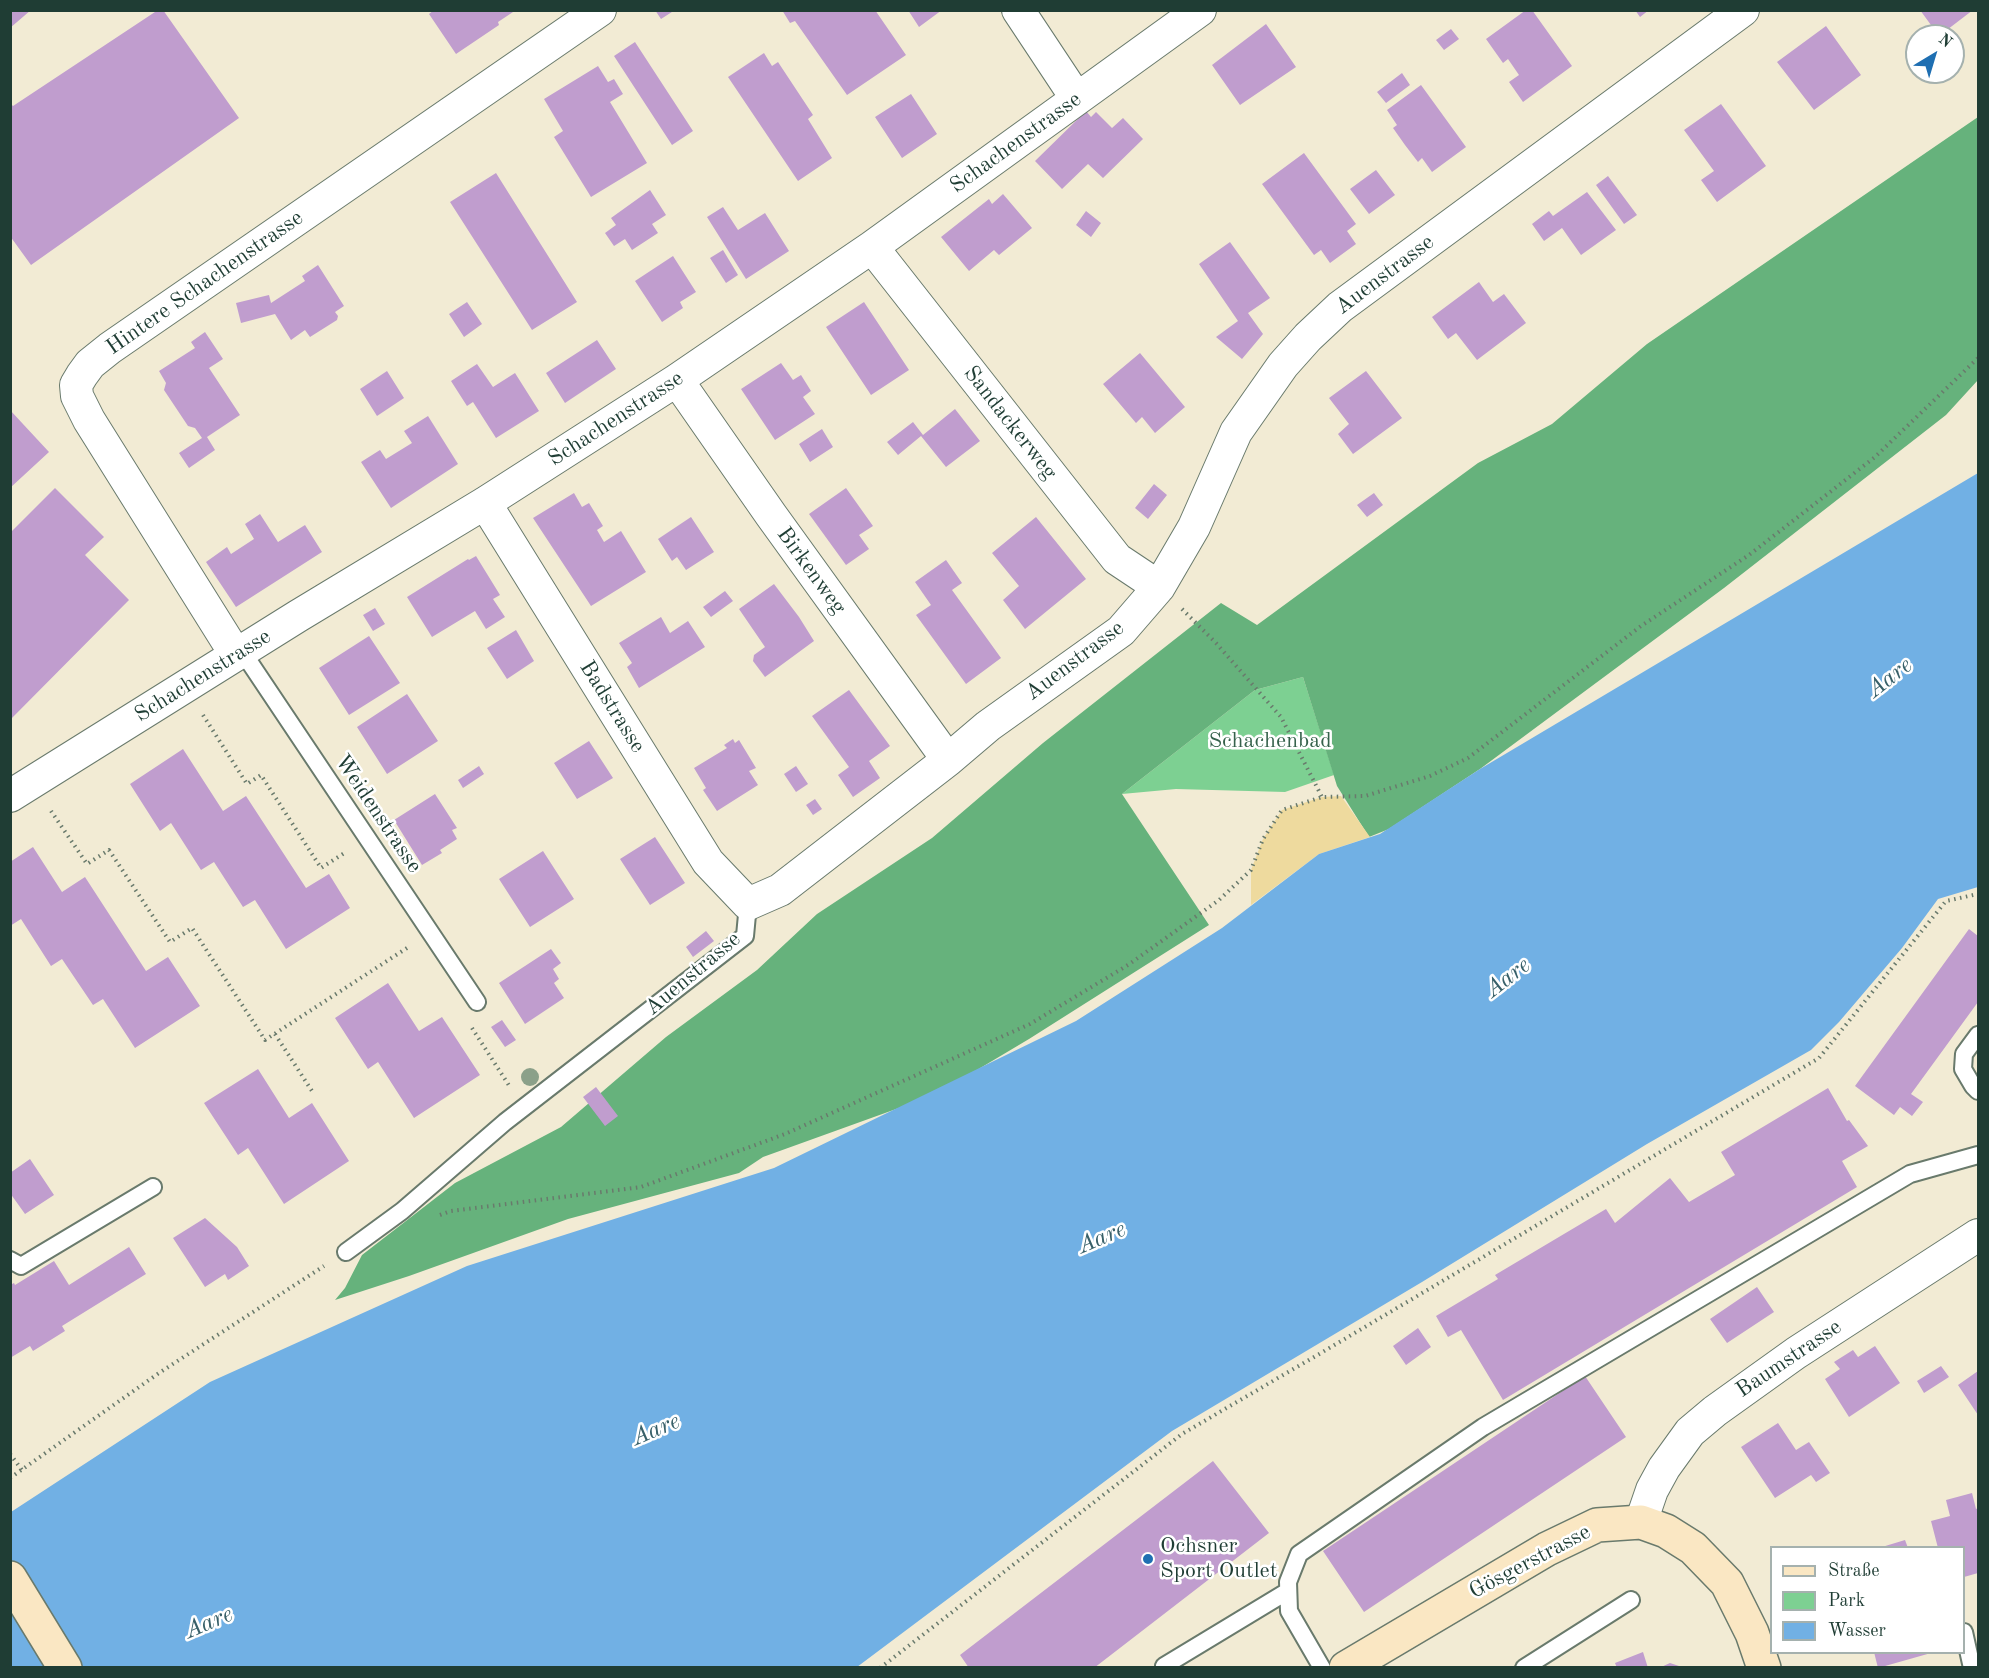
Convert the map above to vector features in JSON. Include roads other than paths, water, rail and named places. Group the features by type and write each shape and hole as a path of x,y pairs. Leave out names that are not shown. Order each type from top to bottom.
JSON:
{"main road":[{"name":"Gösgerstrasse","path":"1361,1664 1547,1549 1597,1525 1641,1522 1666,1531 1693,1548 1727,1583 1752,1634 1764,1668"},
{"path":"10,1578 65,1668"}],"street":[{"name":"Hintere Schachenstrasse","path":"239,653 89,420 77,396 76,385 90,364 110,348 600,10"},
{"path":"1018,10 1077,99"},
{"name":"Schachenstrasse","path":"22,789 485,503 677,380 872,247 1200,10"},
{"name":"Auenstrasse","path":"748,904 780,890 948,760 988,726 1121,631 1159,587 1194,527 1236,432 1283,365 1340,307 1743,10"},
{"name":"Sandackerweg","path":"872,247 1117,559 1159,587"},
{"name":"Birkenweg","path":"677,380 771,515 948,760"},
{"name":"Badstrasse","path":"485,503 708,862 748,904"},
{"name":"Baumstrasse","path":"1641,1522 1652,1491 1664,1467 1690,1432 1715,1411 1796,1353 1978,1234"}],"lane":[{"name":"Weidenstrasse","path":"239,653 477,1002"},
{"name":"Auenstrasse","path":"346,1252 402,1210 524,1108 745,936 748,904"},
{"path":"1978,1035 1964,1054 1963,1069 1972,1086 1978,1091"},
{"path":"1322,1668 1290,1611 1288,1582 1299,1554 1483,1427 1910,1174 1978,1155"},
{"path":"10,1260 21,1266 153,1187"},
{"path":"1164,1666 1288,1591"},
{"path":"1524,1668 1631,1599"},
{"path":"1965,1636 1972,1668"}],"water":[{"name":"Aare","path":"1978,473 1978,887 1938,899 1902,948 1839,1022 1811,1050 1647,1144 1172,1431 857,1667 11,1668 11,1512 210,1382 467,1266 774,1168 1076,1021 1222,928 1319,854 1380,834 1480,769"}],"place":[{"name":"Ochsner Sport Outlet","path":"1148,1559"}],"park label":[{"name":"Schachenbad","path":"1270,741"}]}
